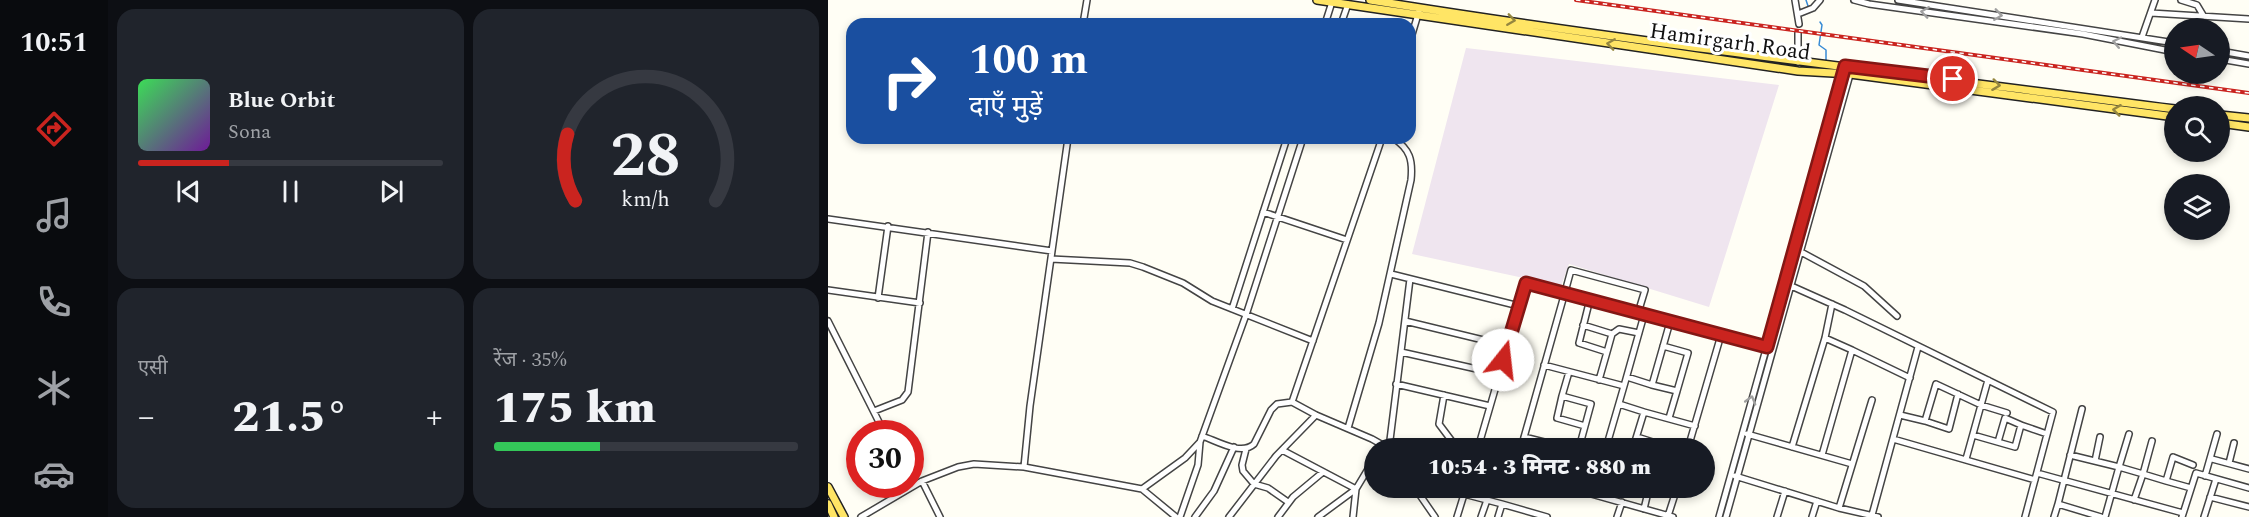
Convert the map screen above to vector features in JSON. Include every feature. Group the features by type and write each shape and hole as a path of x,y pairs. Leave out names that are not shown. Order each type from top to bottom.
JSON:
{"main road":[{"name":"Hamirgarh Road","path":"1317,0 1419,11 1798,62 2164,115"},
{"name":"Hamirgarh Road","path":"1370,0 1419,11 1804,72 1848,70 2164,108"},
{"path":"2230,116 2249,118"},
{"path":"2230,125 2249,128"},
{"path":"828,486 844,517"},
{"path":"828,504 834,517"}],"street":[{"path":"1084,18 1087,0"},
{"path":"1795,0 1799,24"},
{"path":"1798,14 1813,9 1820,0"},
{"path":"1854,0 2083,34 2164,50"},
{"path":"1898,0 2164,41"},
{"path":"2142,37 2156,0"},
{"path":"2181,0 2197,4 2203,15"},
{"path":"1326,18 1332,2"},
{"path":"1343,18 1348,4"},
{"path":"1416,21 1419,11"},
{"path":"2151,13 2249,19"},
{"path":"1798,33 1798,62"},
{"path":"2230,53 2249,56"},
{"path":"2230,61 2249,64"},
{"path":"1726,517 1801,252 1848,70"},
{"path":"1719,517 1784,284 1848,70"},
{"path":"1024,467 1030,406 1067,144"},
{"path":"1232,309 1285,144"},
{"path":"924,480 969,464 1024,467 1142,489 1178,517 1198,465 1201,439 1246,315 1301,144"},
{"path":"1292,402 1380,144"},
{"path":"1348,428 1379,323 1413,168 1408,151 1400,144"},
{"path":"1263,212 1347,240"},
{"path":"828,219 1052,251"},
{"path":"878,297 888,226"},
{"path":"874,411 902,400 908,392 928,232"},
{"path":"1801,252 1864,286 1897,316"},
{"path":"1051,259 1130,263 1183,283 1212,301 1313,341"},
{"path":"1528,438 1524,437 1571,270 1645,290 1639,333 1609,438"},
{"path":"1390,274 1519,306"},
{"path":"1387,438 1410,279"},
{"path":"1481,438 1526,283 1773,349"},
{"path":"1784,284 1832,304 2053,412 2025,517"},
{"path":"828,290 920,303"},
{"path":"1590,300 1579,343 1607,352"},
{"path":"1792,447 1825,338 1832,304"},
{"path":"828,321 878,420"},
{"path":"1405,321 1508,346"},
{"path":"1652,385 1670,322"},
{"path":"1583,325 1612,334"},
{"path":"1599,380 1612,334 1619,329 1639,333"},
{"path":"1691,438 1721,335"},
{"path":"1825,338 1910,378"},
{"path":"1663,346 1688,353 1669,418"},
{"path":"1730,475 1839,508 1875,516 1918,347"},
{"path":"1822,455 1852,351"},
{"path":"1401,352 1499,374"},
{"path":"1544,365 1624,386"},
{"path":"1569,372 1557,418 1585,426"},
{"path":"1627,377 1677,391"},
{"path":"1966,459 1988,380"},
{"path":"1396,384 1490,406"},
{"path":"1925,421 1936,384 1981,405 2007,413"},
{"path":"1900,415 1949,429 1958,394"},
{"path":"1444,395 1439,424 1450,438"},
{"path":"1562,396 1591,404 1582,438"},
{"path":"1839,508 1872,400"},
{"path":"1201,439 1246,449 1254,444 1271,410 1277,404 1292,402 1366,438"},
{"path":"1619,404 1695,426"},
{"path":"2054,517 2082,409"},
{"path":"1643,438 1637,436 1644,412"},
{"path":"1229,517 1282,450 1316,415"},
{"path":"1998,442 2005,418 2047,435"},
{"path":"1973,435 2015,447 2021,425"},
{"path":"1742,433 1852,464"},
{"path":"2105,517 2129,434"},
{"path":"2205,476 2212,459 2217,434"},
{"path":"2095,461 2100,437"},
{"path":"1142,489 1185,458 1201,439"},
{"path":"1893,439 2035,480"},
{"path":"2134,500 2152,441"},
{"path":"2229,463 2234,443"},
{"path":"1196,517 1215,491 1234,447"},
{"path":"1246,449 1241,468 1254,484 1268,488 1288,502"},
{"path":"1282,450 1356,489"},
{"path":"2070,455 2191,488"},
{"path":"2166,481 2173,457 2193,465"},
{"path":"2212,459 2248,468 2249,460"},
{"path":"1278,517 1288,502 1323,472"},
{"path":"2037,473 2182,515 2196,473 2249,488"},
{"path":"1318,517 1356,489 1364,476"},
{"path":"2206,516 2216,479"},
{"path":"924,485 940,517"},
{"path":"1353,517 1356,489"},
{"path":"1777,517 1785,491"},
{"path":"2210,497 2249,507"},
{"path":"861,517 892,498"},
{"path":"1422,498 1436,517"},
{"path":"1457,517 1463,498"},
{"path":"1481,498 1547,517"},
{"path":"1608,498 1671,516 1675,498"},
{"path":"1644,509 1647,498"},
{"path":"1481,517 1486,500"},
{"path":"1812,517 1817,501"},
{"path":"1617,517 1622,502"},
{"path":"1498,517 1502,504"},
{"path":"2058,504 2081,514 2101,517"}],"shaded area":[{"path":"1466,48 1779,85 1709,307 1569,264 1561,286 1412,254"}],"waterway":[{"path":"1806,0 1808,6"},
{"path":"1820,22 1822,25 1819,45 1826,50 1826,61"}],"railway":[{"path":"1576,0 2249,93"}],"route":[{"path":"1503,360 1526,283 1767,347 1845,66 1953,79"}]}
